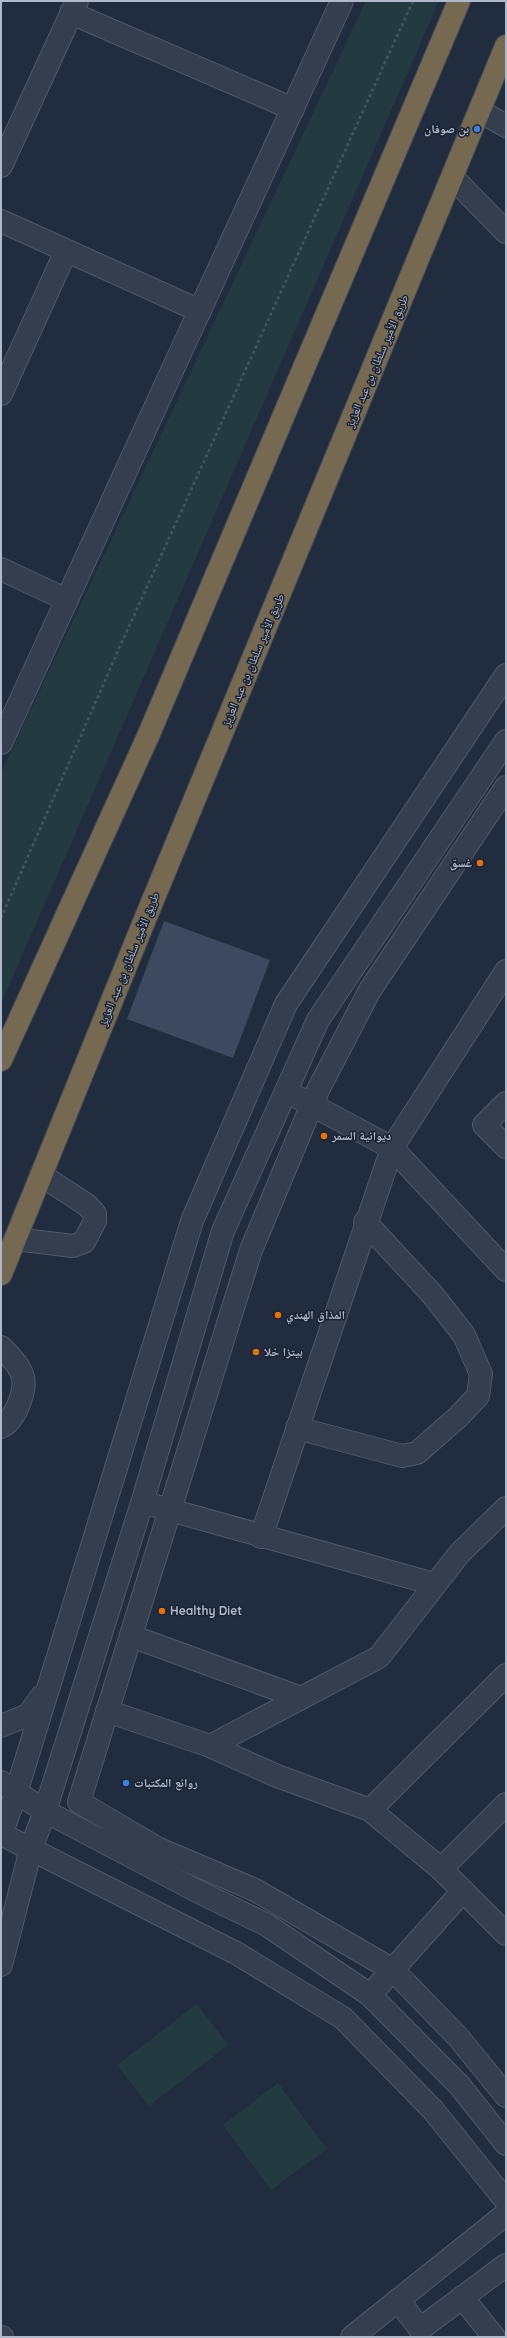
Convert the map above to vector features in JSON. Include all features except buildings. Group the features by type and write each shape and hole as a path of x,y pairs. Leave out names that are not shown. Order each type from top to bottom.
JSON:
{"highway":[{"path":"2,1059 149,734 459,1"},
{"name":"طريق الأمير سلطان بن عبد العزيز","path":"1,1274 8,1235 41,1175 453,178 506,46"},
{"path":"8,1235 71,1102"}],"street":[{"path":"1,743 342,1"},
{"path":"1,166 6,141 74,7 292,109"},
{"path":"480,111 506,126"},
{"path":"453,178 506,232"},
{"path":"1,221 200,311"},
{"path":"1,394 66,251"},
{"path":"1,569 67,600"},
{"path":"506,675 286,1004 192,1221 48,1689 9,1788 1,1834 236,1953 343,2018 433,2110 506,2201"},
{"path":"1,1965 31,1849 45,1812 142,1503 223,1231 318,1020 506,741"},
{"path":"503,796 370,990 312,1104 251,1250 79,1802 157,1848 255,1890 393,1970 458,2037 506,2096"},
{"path":"261,1537 365,1222 392,1148 506,971"},
{"path":"286,1091 392,1148 506,1270"},
{"path":"506,1103 484,1125 506,1147"},
{"path":"8,1235 73,1246 84,1242 95,1221 95,1214 87,1205 41,1175"},
{"path":"298,1428 402,1456 417,1453 458,1417 478,1396 481,1374 464,1335 432,1294 365,1222"},
{"path":"1,1347 18,1366 23,1376 24,1387 14,1416 1,1427"},
{"path":"142,1503 434,1584"},
{"path":"210,1746 379,1657 434,1584 459,1554 506,1508"},
{"path":"131,1636 301,1698"},
{"path":"370,1810 506,1675"},
{"path":"1,1726 28,1715 48,1689"},
{"path":"107,1711 210,1746 277,1776 370,1810 441,1869 506,1934"},
{"path":"9,1788 45,1812 196,1891 267,1925 370,1995 460,2086 506,2144"},
{"path":"441,1869 506,1804"},
{"path":"370,1995 463,1891"},
{"path":"285,1937 295,1913"},
{"path":"460,2086 483,2067"},
{"path":"352,2337 506,2214"},
{"path":"398,2300 415,2333 506,2265"},
{"path":"462,2297 494,2337"}],"path":[{"path":"1,918 141,601 413,1"}],"green space":[{"path":"366,1 439,1 1,1004 1,773"},
{"path":"197,2004 228,2045 149,2106 117,2065"},
{"path":"278,2083 327,2149 271,2190 223,2125"}],"place":[{"name":"بن صوفان","path":"477,129"},
{"name":"غسق","path":"480,863"},
{"name":"ديوانية السمر","path":"324,1136"},
{"name":"المذاق الهندي","path":"278,1315"},
{"name":"بيتزا خلا","path":"256,1352"},
{"name":"Healthy Diet","path":"162,1611"},
{"name":"روائع المكتبات","path":"126,1783"}]}
